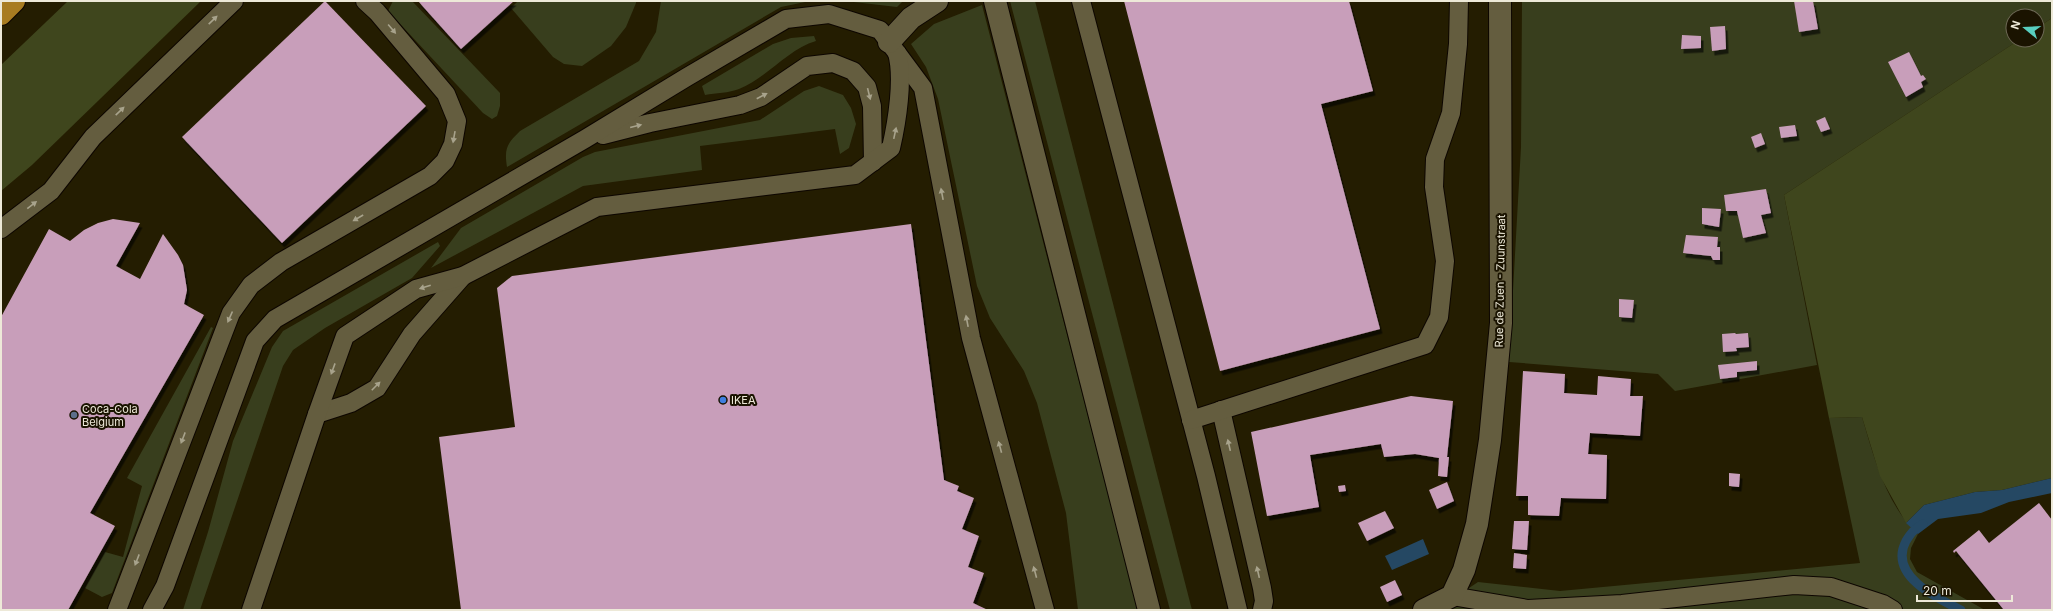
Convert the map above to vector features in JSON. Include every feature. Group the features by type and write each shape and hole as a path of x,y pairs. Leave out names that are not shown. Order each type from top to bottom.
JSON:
{"highway":[{"path":"1,14 14,1"}],"street":[{"path":"893,47 912,18 937,1"},
{"path":"994,1 1149,610"},
{"name":"Rue de Zuen - Zuunstraat","path":"1452,596 1464,570 1477,524 1490,440 1501,323 1500,1"},
{"path":"1424,610 1452,596"}],"lane":[{"path":"1,229 51,191 93,137 234,1"},
{"path":"118,610 231,313 251,285 281,262 430,176 445,161 453,144 457,121 446,94 377,12 365,1"},
{"path":"1081,1 1191,420 1238,610"},
{"path":"1191,420 1424,344 1440,317 1445,261 1434,187 1435,159 1451,113 1458,44 1459,1"},
{"path":"152,610 164,586 255,341 274,319 585,139 686,77 786,19 829,14 880,30 923,88 971,338 1045,610"},
{"path":"251,610 345,336 416,289 463,276 597,207 855,175 891,148 894,134 901,66 893,47"},
{"path":"585,139 650,123 740,105 761,97 807,66 833,63 853,71 867,88 872,112 873,162"},
{"path":"317,414 351,403 377,388 412,334 463,276"},
{"path":"1221,410 1262,588 1264,601 1262,610"},
{"path":"1452,596 1528,609 1622,604 1794,585 1831,587 1883,604 1894,610"},
{"path":"160,610 164,586"}],"green space":[{"path":"68,1 201,1 32,165 1,191 1,65"},
{"path":"393,1 412,1 500,93 500,106 497,116 492,119 483,113 388,11"},
{"path":"518,1 636,1 636,3 626,27 611,46 582,66 564,64 553,57 511,8"},
{"path":"661,1 810,1 781,7 507,167 506,151 509,143 520,131 639,61 656,32"},
{"path":"845,1 903,1 897,7"},
{"path":"1010,1 1035,1 1192,610 1170,610"},
{"path":"1522,1 2052,1 2052,18 2045,23 2045,8 2005,8 2005,48 2007,48 1784,195 1817,365 1675,391 1658,374 1509,362 1521,147"},
{"path":"982,5 1138,610 1078,610 1066,513 1037,403 1024,371 990,318 977,286 938,99 926,67 911,44 934,24"},
{"path":"2052,18 2052,478 2002,490 1975,492 1924,505 1906,523 1880,476 1862,417 1829,418 1784,195 2007,48 2045,48 2045,23"},
{"path":"814,36 816,41 796,50 749,84 731,91 705,95 702,86 773,44 791,38"},
{"path":"819,86 843,95 851,108 856,124 849,148 840,154 835,129 700,146 702,170 583,186 431,268 461,228 583,157 595,152 760,120 804,91"},
{"path":"438,242 440,246 412,278 325,328 293,350 283,366 200,610 183,610 208,532 233,441 272,347 283,331"},
{"path":"211,327 213,328 112,593 102,597 85,588 105,552 123,557 142,486 127,478"},
{"path":"1862,417 1882,480 1889,495 1897,509 1918,534 1911,548 1910,559 1917,572 1985,610 1436,610 1478,582 1560,591 1860,563 1829,418"}],"water":[{"path":"2052,478 2052,493 2009,502 1981,513 1938,519 1918,534 1906,523 1924,505 1975,492 2002,490"},
{"path":"1423,539 1429,554 1392,570 1385,556"}],"building":[{"path":"325,1 426,106 282,243 182,137"},
{"path":"418,1 514,1 461,49"},
{"path":"1124,1 1349,1 1373,91 1321,104 1380,329 1220,371"},
{"path":"1794,1 1813,1 1818,29 1799,32"},
{"path":"1725,26 1726,49 1712,51 1710,27"},
{"path":"1682,35 1701,36 1701,48 1681,49"},
{"path":"1909,52 1921,76 1923,75 1926,79 1921,82 1923,87 1906,97 1888,62"},
{"path":"1825,117 1830,129 1821,132 1816,121"},
{"path":"1795,125 1797,136 1781,138 1779,127"},
{"path":"1761,133 1765,144 1755,148 1751,137"},
{"path":"1766,189 1771,213 1761,215 1766,233 1743,238 1737,211 1726,211 1724,195"},
{"path":"1702,208 1721,209 1719,227 1702,224"},
{"name":"Coca-Cola Belgium","path":"113,219 140,223 116,266 140,279 163,234 178,255 183,265 187,290 184,304 204,315 90,513 115,526 68,610 1,610 1,317 49,229 70,241 84,230 98,223"},
{"name":"IKEA","path":"911,224 944,480 959,486 957,491 974,498 962,529 979,536 968,567 984,573 973,603 988,610 461,610 439,437 515,427 497,288 512,276"},
{"path":"1686,235 1718,237 1717,247 1720,247 1720,260 1713,260 1711,256 1683,253"},
{"path":"1619,299 1634,300 1632,318 1619,317"},
{"path":"1748,333 1749,347 1736,348 1737,351 1723,352 1722,334"},
{"path":"1757,361 1757,370 1737,372 1737,377 1720,379 1718,365"},
{"path":"1523,371 1565,374 1564,393 1597,395 1598,376 1631,379 1630,396 1643,396 1640,436 1590,433 1588,454 1607,455 1606,499 1561,498 1559,516 1528,515 1528,496 1516,496"},
{"path":"1411,396 1453,401 1447,457 1449,457 1447,477 1438,476 1439,458 1415,454 1384,457 1381,444 1310,455 1319,507 1267,516 1251,432"},
{"path":"1729,473 1740,474 1739,487 1729,486"},
{"path":"1447,482 1454,501 1437,509 1429,490"},
{"path":"1345,485 1346,491 1339,492 1338,486"},
{"path":"2039,503 2052,520 2052,610 2004,610 1956,551 1954,553 1953,551 1979,530 1989,543"},
{"path":"1385,511 1394,528 1367,541 1358,523"},
{"path":"1514,521 1529,521 1527,550 1512,549"},
{"path":"1514,553 1527,555 1526,569 1513,568"},
{"path":"1395,580 1402,595 1387,602 1380,587"}],"waterway":[{"path":"1923,524 1913,531 1906,541 1902,553 1903,564 1909,575 1917,584 1939,599 1961,610"}],"place":[{"name":"IKEA","path":"723,400"},
{"name":"Coca-Cola Belgium","path":"74,415"}]}
